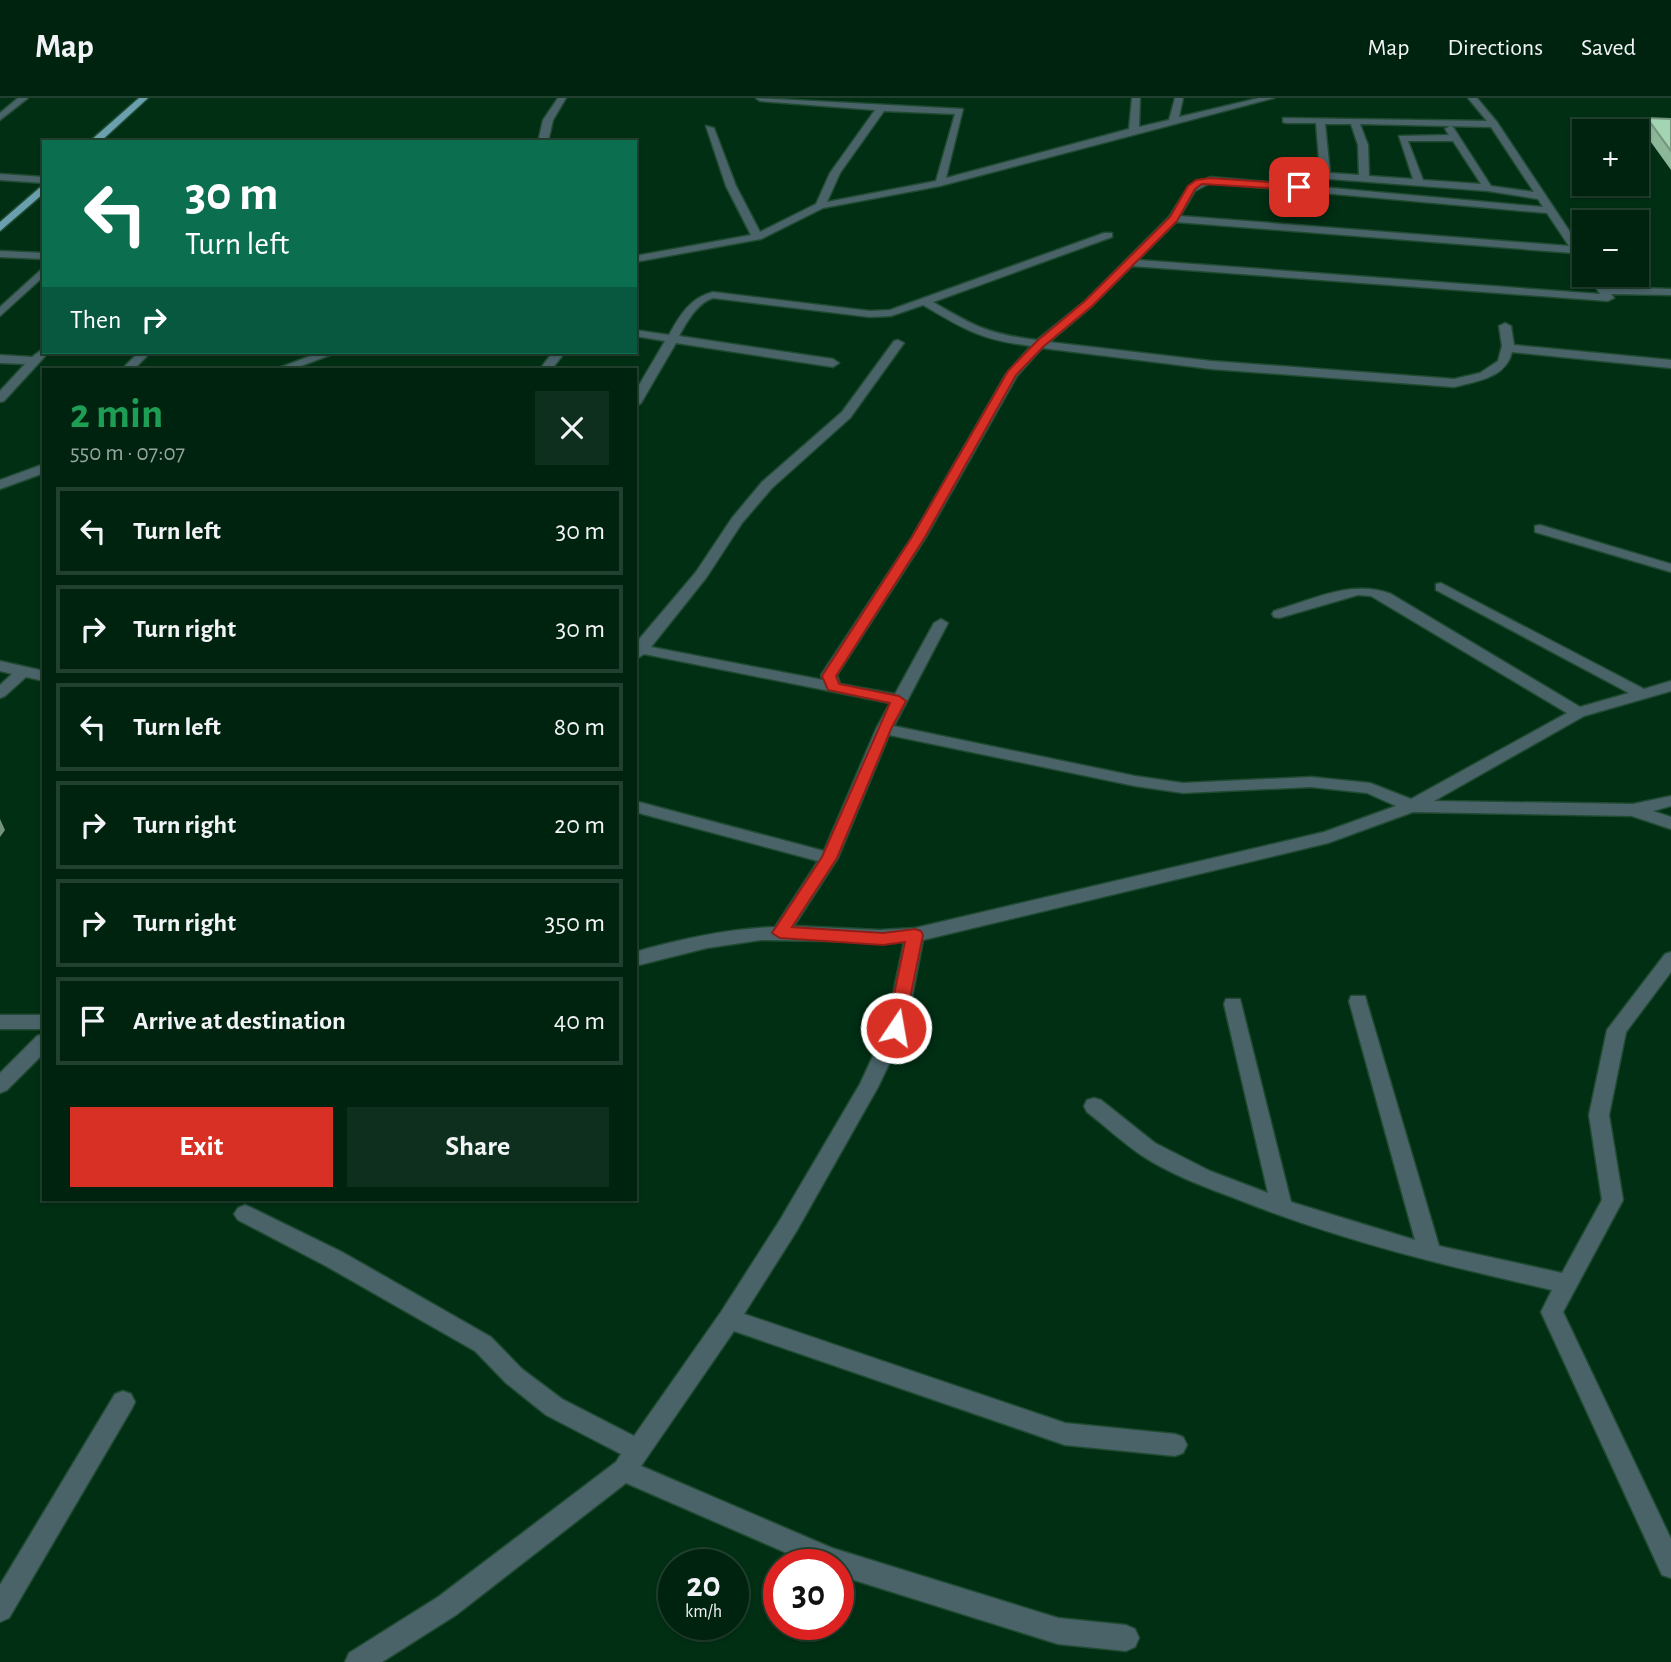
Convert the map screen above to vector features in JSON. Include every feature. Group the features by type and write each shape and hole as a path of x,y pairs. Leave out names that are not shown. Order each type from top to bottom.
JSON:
{"main road":[{"path":"96,140 144,98"},
{"path":"0,228 42,189"}],"street":[{"path":"0,117 23,98"},
{"path":"543,140 548,120 562,98"},
{"path":"760,98 881,108 960,111 940,183"},
{"path":"1134,131 1136,98"},
{"path":"1173,122 1179,98"},
{"path":"637,259 757,236 820,206 940,183 1270,98"},
{"path":"1472,98 1494,124 1548,211 1572,243"},
{"path":"820,206 835,173 881,108"},
{"path":"1286,120 1494,124"},
{"path":"1320,122 1325,175"},
{"path":"1354,123 1363,145 1364,178"},
{"path":"1446,123 1488,188"},
{"path":"709,128 730,186 757,236"},
{"path":"1419,183 1402,138 1456,138"},
{"path":"1291,173 1488,188 1541,196"},
{"path":"0,177 42,180"},
{"path":"833,687 829,676 919,537 1012,374 1040,344 1088,304 1173,219 1191,188 1199,182 1210,180 1548,211"},
{"path":"1173,219 1572,250"},
{"path":"637,399 671,339 697,302 713,295 879,315 1108,235"},
{"path":"0,254 42,256"},
{"path":"1129,263 1608,298 1601,287"},
{"path":"0,313 42,272"},
{"path":"1603,290 1671,292"},
{"path":"922,300 987,336 1211,365 1454,383 1494,372 1504,363 1508,348 1505,326"},
{"path":"637,332 833,363"},
{"path":"898,344 846,415 767,485 737,521 701,575 638,651 899,701"},
{"path":"1508,348 1671,364"},
{"path":"0,398 42,353"},
{"path":"129,368 143,354"},
{"path":"289,368 327,354"},
{"path":"547,368 557,354"},
{"path":"0,359 34,361"},
{"path":"0,485 38,470"},
{"path":"1540,529 1671,568"},
{"path":"1441,587 1642,694"},
{"path":"1279,614 1357,591 1373,592 1386,597 1578,713"},
{"path":"780,933 829,858 884,729 942,623"},
{"path":"0,666 42,676"},
{"path":"0,693 23,672"},
{"path":"637,958 667,949 780,933 883,939 915,935 1328,837 1412,806 1578,713 1671,686"},
{"path":"884,729 1183,788 1311,782 1370,788 1412,806 1633,810 1671,801"},
{"path":"637,807 829,858"},
{"path":"1633,810 1671,823"},
{"path":"358,1662 447,1606 631,1460 729,1319 823,1168 868,1087 896,1028 915,935"},
{"path":"1671,959 1617,1030 1599,1115 1613,1200 1552,1312 1671,1566"},
{"path":"1358,1000 1430,1253"},
{"path":"1233,1004 1282,1208"},
{"path":"0,1022 42,1022"},
{"path":"0,1085 42,1043"},
{"path":"1094,1106 1148,1149 1203,1178 1313,1220 1430,1253 1567,1284"},
{"path":"245,1214 334,1259 483,1344 514,1376 631,1460 830,1560 1058,1631 1126,1638"},
{"path":"729,1319 1065,1434 1175,1445"},
{"path":"0,1609 123,1402"}],"building":[{"path":"1647,118 1671,119 1671,151 1649,119"}],"route":[{"path":"896,1028 915,935 883,939 780,933 829,858 884,729 899,701 833,687 829,676 919,537 1012,374 1040,344 1088,304 1173,219 1191,188 1199,182 1210,180 1299,187"}]}
